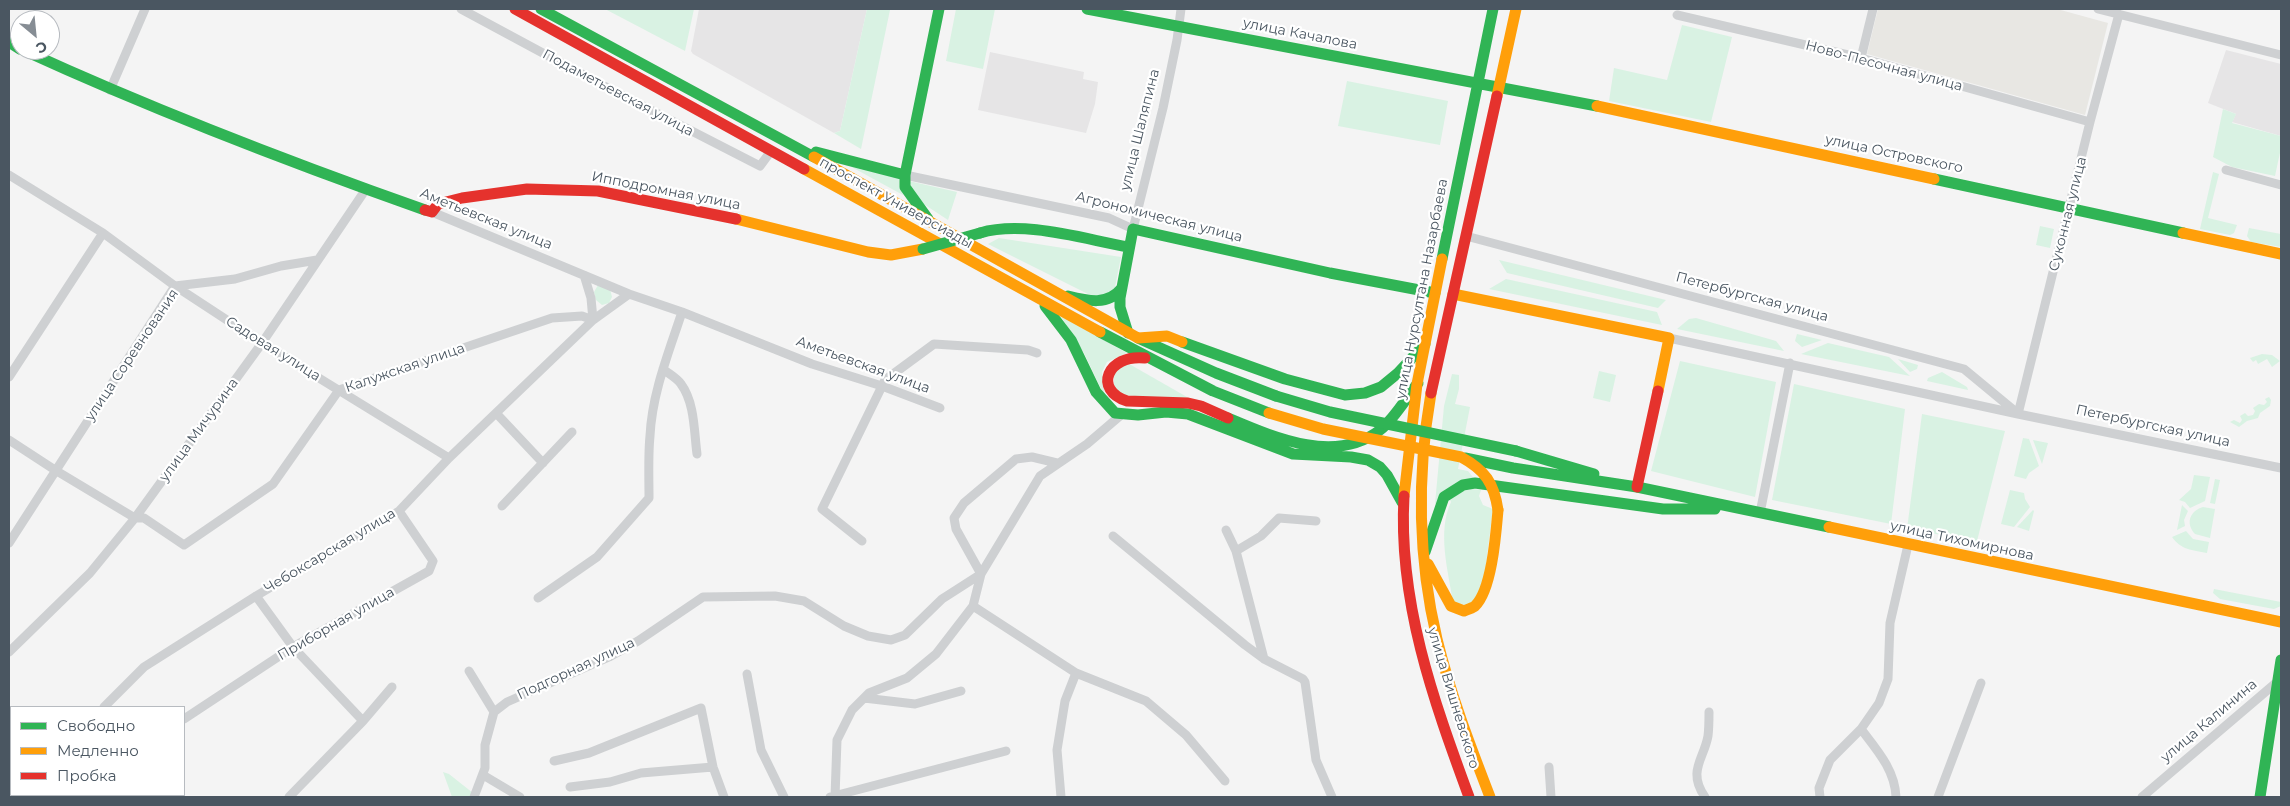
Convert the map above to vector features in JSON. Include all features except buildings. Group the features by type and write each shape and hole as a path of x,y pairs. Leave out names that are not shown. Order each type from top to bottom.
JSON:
{"main road":[{"name":"проспект Универсиады","path":"515,9 1040,300 1148,358 1213,390 1269,413 1323,429 1513,468 1637,487"},
{"name":"проспект Универсиады","path":"541,9 551,12 928,219 1133,335 1216,373 1276,396 1330,412 1516,451 1637,487"},
{"path":"928,219 905,187 905,175 939,9"},
{"name":"улица Качалова","path":"1087,9 1500,87"},
{"name":"улица Нурсултана Назарбаева","path":"1406,577 1402,502 1419,382 1435,293 1493,9"},
{"path":"1461,457 1487,473 1497,495 1498,510 1493,556 1487,585 1480,602 1474,607 1463,610 1451,606 1425,554 1422,505 1426,425 1516,9"},
{"name":"Аметьевская улица","path":"45,60 110,90 366,189 432,212"},
{"name":"улица Островского","path":"1500,87 1605,107 2281,254"},
{"path":"800,149 905,175"},
{"name":"Ипподромная улица","path":"432,212 438,204 456,200 527,189 560,189 598,191 750,222 868,252 891,255 923,249 997,228 1018,227 1129,247"},
{"name":"улица Шаляпина","path":"1133,229 1120,307 1133,335"},
{"name":"Агрономическая улица","path":"1133,229 1435,293"},
{"path":"1064,295 1101,302 1118,295 1122,288"},
{"name":"Петербургская улица","path":"1453,294 1669,338"},
{"path":"1040,300 1071,340 1096,392 1115,413 1122,415 1166,412 1188,414 1293,454 1350,457 1368,460 1387,475 1402,502"},
{"path":"1133,335 1167,336 1285,379 1345,395 1365,393 1381,386 1398,373 1425,344"},
{"path":"1637,487 1669,338"},
{"path":"1148,358 1129,357 1115,363 1110,371 1108,381 1110,389 1118,398 1143,403 1168,401 1194,404 1309,446 1340,447 1362,441 1380,430 1419,382"},
{"path":"1425,554 1444,497 1463,485 1475,483 1663,509 1737,508"},
{"name":"улица Тихомирнова","path":"1637,487 2281,622"},
{"name":"улица Вишневского","path":"1425,554 1432,614 1440,650 1459,714 1490,797"},
{"name":"улица Вишневского","path":"1406,577 1421,656 1469,797"},
{"name":"улица Калинина","path":"2277,682 2281,660"},
{"path":"2260,797 2277,682"}],"street":[{"path":"110,90 145,9"},
{"name":"Подаметьевская улица","path":"461,9 604,86 760,166 771,151"},
{"name":"улица Шаляпина","path":"1133,229 1163,108 1181,9"},
{"path":"1861,58 1873,9"},
{"path":"2098,9 2281,55"},
{"name":"Суконная улица","path":"2018,414 2090,122 2119,14"},
{"name":"Ново-Песочная улица","path":"1677,15 1861,58 2090,122"},
{"path":"2226,170 2281,185"},
{"name":"Агрономическая улица","path":"905,175 1109,218 1133,229"},
{"name":"Садовая улица","path":"9,176 103,233 175,286 262,343 449,458"},
{"name":"улица Мичурина","path":"9,652 90,573 136,518 262,343 366,189"},
{"name":"Аметьевская улица","path":"432,212 629,294 682,312 812,364 882,386 940,408"},
{"path":"9,376 103,233"},
{"name":"Петербургская улица","path":"1466,236 1964,370 2018,414"},
{"name":"улица Соревнования","path":"9,543 175,286 235,279 281,266 317,260"},
{"path":"584,275 591,298 593,320"},
{"name":"Чебоксарская улица","path":"105,706 144,667 256,596 399,510 449,458 593,320 629,294"},
{"path":"538,598 597,557 649,498 650,435 663,369 682,312"},
{"name":"Калужская улица","path":"9,440 136,518 144,518 184,545 273,484 339,390 552,318 582,316 593,320"},
{"name":"Петербургская улица","path":"1669,338 2018,414 2281,468"},
{"path":"862,541 822,509 885,380 934,344 1028,350 1037,353"},
{"path":"1760,513 1790,363"},
{"path":"663,369 680,383 690,404 697,454"},
{"path":"496,413 543,463"},
{"path":"1006,751 834,797 837,740 852,710 869,693 887,684 907,678 936,654 973,606 982,574 1040,476 1087,444 1122,415"},
{"path":"502,506 572,432"},
{"path":"982,574 956,529 954,518 964,503 1016,459 1032,457 1057,463"},
{"name":"Приборная улица","path":"185,718 293,647 429,571 433,561 399,510"},
{"path":"1236,551 1261,536 1279,518 1316,521"},
{"path":"1226,530 1236,551 1264,659"},
{"path":"1113,536 1264,659 1305,682 1316,760 1332,797"},
{"path":"1820,797 1819,788 1830,760 1861,729 1879,702 1888,679 1890,623 1908,545"},
{"name":"Подгорная улица","path":"494,712 506,702 638,641 703,597 775,596 804,601 825,612 844,626 868,636 890,640 905,635 942,599 982,574"},
{"path":"256,596 293,647 363,721"},
{"path":"973,606 1076,673 1146,702 1186,735 1225,781"},
{"path":"469,671 494,712 485,745 485,768 474,797"},
{"path":"1061,797 1057,750 1065,701 1076,673"},
{"path":"747,674 761,750 784,797"},
{"name":"улица Калинина","path":"2142,797 2277,682"},
{"path":"1938,797 1981,683"},
{"path":"289,797 363,721 392,687"},
{"path":"864,698 915,704 961,691"},
{"path":"554,762 589,753 701,708 713,767 724,797"},
{"path":"1705,797 1700,790 1697,767 1708,738 1709,712"},
{"path":"1861,729 1887,762 1896,790 1896,797"},
{"path":"570,787 610,782 641,773 713,767"},
{"path":"1549,767 1551,797"},
{"path":"483,775 520,797"}],"shaded area":[{"path":"699,9 867,9 840,131 834,133 693,54 691,51"},
{"path":"1878,9 2057,9 2108,23 2085,115 1867,54"},
{"path":"2226,50 2281,64 2281,136 2232,122 2236,114 2208,103"},
{"path":"990,52 1084,72 1083,79 1098,82 1095,104 1086,133 978,110"}],"green space":[{"path":"605,9 694,9 685,51"},
{"path":"867,9 890,10 861,149 834,133 840,131"},
{"path":"956,9 995,9 983,69 946,61"},
{"path":"1682,25 1732,37 1711,122 1609,101 1614,68 1667,80"},
{"path":"1347,81 1448,101 1440,145 1338,126"},
{"path":"2223,109 2236,114 2232,123 2281,136 2281,148 2275,176 2232,167 2213,157"},
{"path":"846,164 899,178 903,195"},
{"path":"2213,172 2219,174 2208,218 2237,225 2234,233 2230,235 2200,229"},
{"path":"909,181 957,192 948,220 916,199"},
{"path":"2040,226 2054,229 2050,248 2036,245"},
{"path":"2249,228 2281,234 2281,247 2251,242 2247,236"},
{"path":"999,238 1121,257 1114,292 1100,300 988,244"},
{"path":"1499,260 1666,300 1658,308 1507,273"},
{"path":"1506,279 1657,312 1662,325 1489,289"},
{"path":"598,285 610,289 612,297 609,303 602,305 596,300 594,292"},
{"path":"1060,315 1127,353 1107,362 1102,372 1105,397 1084,353"},
{"path":"1696,318 1776,341 1784,351 1677,329 1689,319"},
{"path":"1797,334 1822,340 1802,347 1795,341"},
{"path":"1828,343 1889,357 1910,376 1801,354"},
{"path":"2262,354 2272,355 2280,361 2272,367 2267,359 2258,364 2256,360 2253,362 2250,358"},
{"path":"1898,359 1918,365 1917,369 1910,372"},
{"path":"1680,361 1776,382 1755,497 1651,471"},
{"path":"1124,364 1131,365 1194,401 1121,395 1114,386 1114,372"},
{"path":"1599,371 1616,375 1610,402 1593,398"},
{"path":"1942,372 1967,387 1968,390 1927,381 1928,378"},
{"path":"1452,374 1459,375 1459,389 1455,404 1470,407 1458,469 1468,471 1476,481 1435,504 1444,406"},
{"path":"1794,384 1905,409 1891,524 1772,500"},
{"path":"2269,397 2271,400 2270,406 2260,413 2258,418 2247,421 2239,427 2230,422 2234,420 2240,423 2242,420 2240,416 2245,413 2248,416 2253,415 2255,411 2253,408 2259,404 2264,405 2267,402 2265,399"},
{"path":"1922,414 2005,431 1977,541 1907,529"},
{"path":"2023,438 2029,439 2039,466 2029,473 2026,479 2014,476"},
{"path":"2033,440 2048,443 2042,464"},
{"path":"2194,475 2210,477 2205,501 2190,508 2185,502 2179,500 2191,489"},
{"path":"2215,479 2220,480 2215,504 2210,503"},
{"path":"1472,489 1481,490 1479,496 1483,505 1493,509 1483,588 1469,606 1453,602 1446,564 1444,538 1447,514 1451,502 1449,498 1456,492"},
{"path":"2010,490 2024,493 2030,507 2014,527 2001,524"},
{"path":"2182,505 2188,511 2184,520 2185,526 2177,530"},
{"path":"2203,507 2215,509 2210,538 2195,534 2190,526 2192,514"},
{"path":"2033,510 2029,531 2017,527"},
{"path":"2186,531 2193,539 2209,542 2207,553 2183,547 2172,537"},
{"path":"2214,589 2281,602 2281,606 2274,609 2220,599 2213,593"},
{"path":"443,772 449,774 478,797 452,797"}],"traffic: fast":[{"path":"541,9 814,157"},
{"path":"928,219 905,187 905,175 939,9"},
{"path":"1087,9 1597,106"},
{"path":"1442,259 1493,9"},
{"path":"45,60 122,94 222,134 425,210"},
{"path":"816,152 905,175"},
{"path":"1934,179 2183,233"},
{"path":"1128,333 1120,307 1120,298 1133,229 1330,273 1435,293"},
{"path":"980,233 997,230 1034,230 1054,232 1129,247"},
{"path":"923,249 980,233"},
{"path":"1068,296 1097,301 1104,300 1110,298 1122,288"},
{"path":"1045,306 1071,340 1096,392 1115,413 1138,415 1166,412 1188,414 1293,454 1351,457 1368,460 1380,467 1387,475 1402,502"},
{"path":"1100,332 1213,391 1269,413"},
{"path":"1138,338 1216,373 1276,396"},
{"path":"1182,342 1285,379 1345,395 1365,393 1381,387 1398,373 1425,344"},
{"path":"1228,418 1264,433 1304,444 1324,447 1344,446 1362,440 1380,430 1395,414 1418,383"},
{"path":"1276,396 1330,412 1516,451"},
{"path":"1516,451 1594,474"},
{"path":"1465,458 1513,468 1637,487 1829,527"},
{"path":"1425,552 1444,497 1463,485 1475,483 1663,509 1715,509"},
{"path":"2260,797 2281,660"}],"traffic: slow":[{"path":"1497,96 1516,9"},
{"path":"1597,106 1934,179"},
{"path":"814,157 1138,338 1167,336 1182,342"},
{"path":"804,169 1100,332"},
{"path":"736,219 868,252 891,255 923,249"},
{"path":"2183,233 2281,254"},
{"path":"1404,496 1417,384 1442,259"},
{"path":"1453,294 1669,338 1658,391"},
{"path":"1431,393 1423,454 1422,485 1423,547 1426,578 1437,639 1448,679 1490,797"},
{"path":"1269,413 1323,429 1461,457 1476,467 1487,478 1494,492 1498,510"},
{"path":"1428,564 1451,606 1464,611 1474,607 1481,598 1489,575 1498,510"},
{"path":"1829,527 2281,622"}],"traffic: jam":[{"path":"515,9 804,169"},
{"path":"1431,393 1497,96"},
{"path":"425,210 432,212 438,204 462,198 527,189 598,191 736,219"},
{"path":"1145,358 1132,358 1121,361 1114,367 1109,374 1108,382 1110,389 1116,396 1127,401 1188,403 1201,406 1228,418"},
{"path":"1637,487 1658,391"},
{"path":"1404,496 1404,535 1412,612 1431,687 1469,797"}]}
